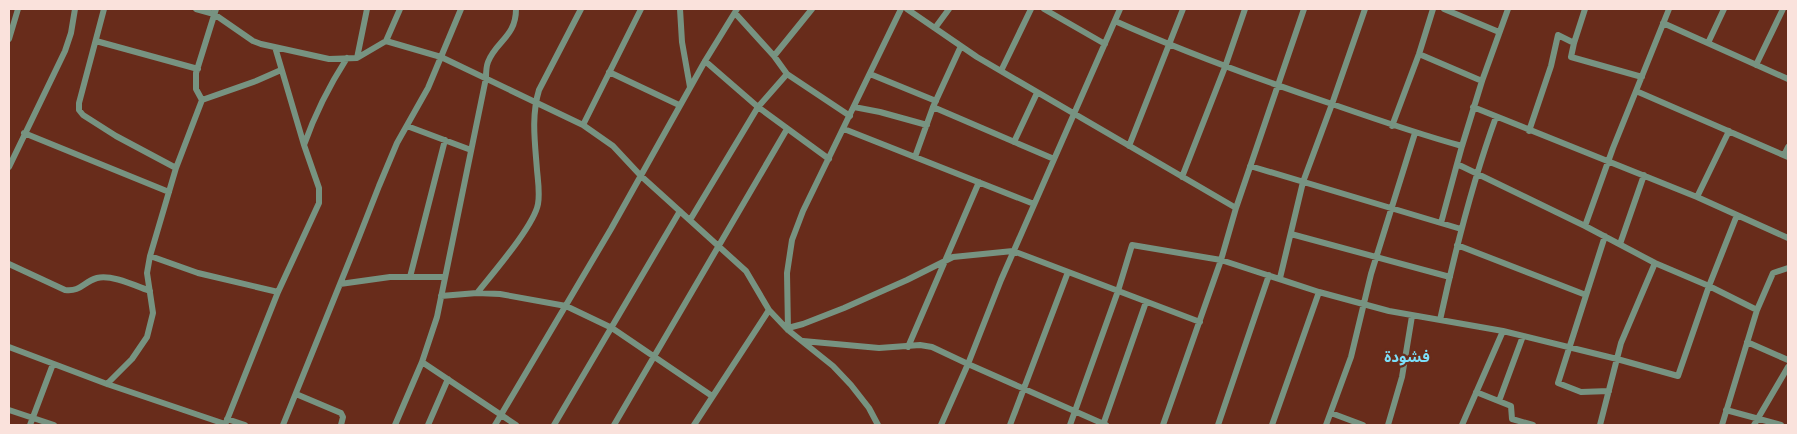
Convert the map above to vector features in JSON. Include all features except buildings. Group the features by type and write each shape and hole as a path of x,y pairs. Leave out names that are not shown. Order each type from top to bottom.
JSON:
{"street":[{"path":"9,38 18,9"},
{"path":"9,167 65,50 76,9"},
{"path":"104,9 79,103 79,110 83,116 116,136 176,168"},
{"path":"196,9 215,12 253,41 329,59 357,58 386,41 400,9"},
{"path":"357,58 367,9"},
{"path":"283,425 397,143 428,88 461,9"},
{"path":"395,425 422,362 437,317 488,62 511,31 516,18 516,9"},
{"path":"477,293 536,213 539,195 534,136 535,101 581,9"},
{"path":"583,125 641,9"},
{"path":"680,9 682,42 690,87"},
{"path":"774,56 812,9"},
{"path":"788,329 787,273 792,240 803,211 901,9"},
{"path":"907,9 961,46 1037,93 1236,208"},
{"path":"935,28 949,9"},
{"path":"1001,71 1032,9"},
{"path":"1044,9 1105,44"},
{"path":"942,425 1034,204 1120,9"},
{"path":"1128,146 1182,9"},
{"path":"1182,178 1225,67 1245,9"},
{"path":"1163,425 1200,322 1236,208 1304,9"},
{"path":"1280,278 1303,182 1365,9"},
{"path":"1392,126 1419,54 1433,9"},
{"path":"1444,9 1499,32"},
{"path":"1441,223 1482,80 1508,9"},
{"path":"1585,9 1571,57 1642,76"},
{"path":"1585,226 1608,161 1669,9"},
{"path":"1708,43 1724,9"},
{"path":"1756,65 1783,9"},
{"path":"495,425 641,176 704,61 736,11 787,74 850,116"},
{"path":"108,384 132,359 147,337 153,313 147,273 150,256 176,168 202,100 196,89 195,82 215,12"},
{"path":"1115,21 1169,45 1277,86 1392,126 1462,146"},
{"path":"1663,24 1788,79"},
{"path":"1529,131 1551,66 1558,35 1574,43"},
{"path":"96,41 198,69"},
{"path":"386,41 441,57 583,125 613,146 641,176 746,271 769,310 851,385 869,408 878,425"},
{"path":"915,157 935,104 961,46"},
{"path":"226,422 278,292 319,203 319,188 304,145 275,47"},
{"path":"1419,54 1482,80"},
{"path":"304,145 317,110 347,58"},
{"path":"704,61 758,107 829,159"},
{"path":"202,100 281,70"},
{"path":"609,72 679,105"},
{"path":"690,220 758,107 787,74"},
{"path":"870,74 1054,159"},
{"path":"1636,91 1786,156 1788,147"},
{"path":"1014,142 1037,93"},
{"path":"854,107 927,125"},
{"path":"1474,107 1529,131 1697,197 1788,238"},
{"path":"1440,320 1461,229 1496,117"},
{"path":"407,126 471,150"},
{"path":"614,425 787,129"},
{"path":"844,129 1034,204"},
{"path":"1697,197 1729,131"},
{"path":"24,133 169,192"},
{"path":"1326,425 1351,357 1376,257 1415,133"},
{"path":"410,276 445,140"},
{"path":"1457,164 1585,226 1655,263 1709,286 1757,310"},
{"path":"1250,166 1461,229"},
{"path":"1620,244 1644,175"},
{"path":"908,347 979,182"},
{"path":"554,425 680,210"},
{"path":"1070,425 1118,292 1132,245 1221,260 1269,274 1319,292 1363,304 1412,316 1503,331 1617,358 1678,376 1709,286 1737,215"},
{"path":"1292,234 1450,277"},
{"path":"1605,236 1559,384 1581,392 1609,391"},
{"path":"1457,245 1586,295"},
{"path":"788,329 844,308 907,280 945,260 964,255 1014,251 1200,322"},
{"path":"150,256 198,273 278,292"},
{"path":"1600,425 1621,343 1655,263"},
{"path":"9,264 65,290 75,291 98,278 110,277 150,291"},
{"path":"1722,425 1757,310 1773,273 1788,268"},
{"path":"1010,425 1068,272"},
{"path":"1218,425 1269,274"},
{"path":"340,284 390,277 445,276"},
{"path":"1272,425 1319,292"},
{"path":"441,296 477,293 500,294 566,306 612,328 712,396"},
{"path":"801,341 879,348 920,345 932,347 1105,425 1146,302"},
{"path":"694,425 769,310"},
{"path":"1388,425 1402,377 1412,316"},
{"path":"1462,425 1503,331"},
{"path":"1499,401 1522,336"},
{"path":"1747,342 1788,360"},
{"path":"9,348 108,384 226,422 245,425"},
{"path":"422,362 516,425"},
{"path":"30,425 52,364"},
{"path":"1756,422 1788,367"},
{"path":"428,425 448,380"},
{"path":"1476,392 1511,406 1512,419 1533,425"},
{"path":"296,394 341,413 343,417 341,425"},
{"path":"9,410 54,425"},
{"path":"1726,410 1756,422 1781,425"},
{"path":"1331,413 1363,425"}],"district":[{"name":"فشودة","path":"1407,356"}]}
